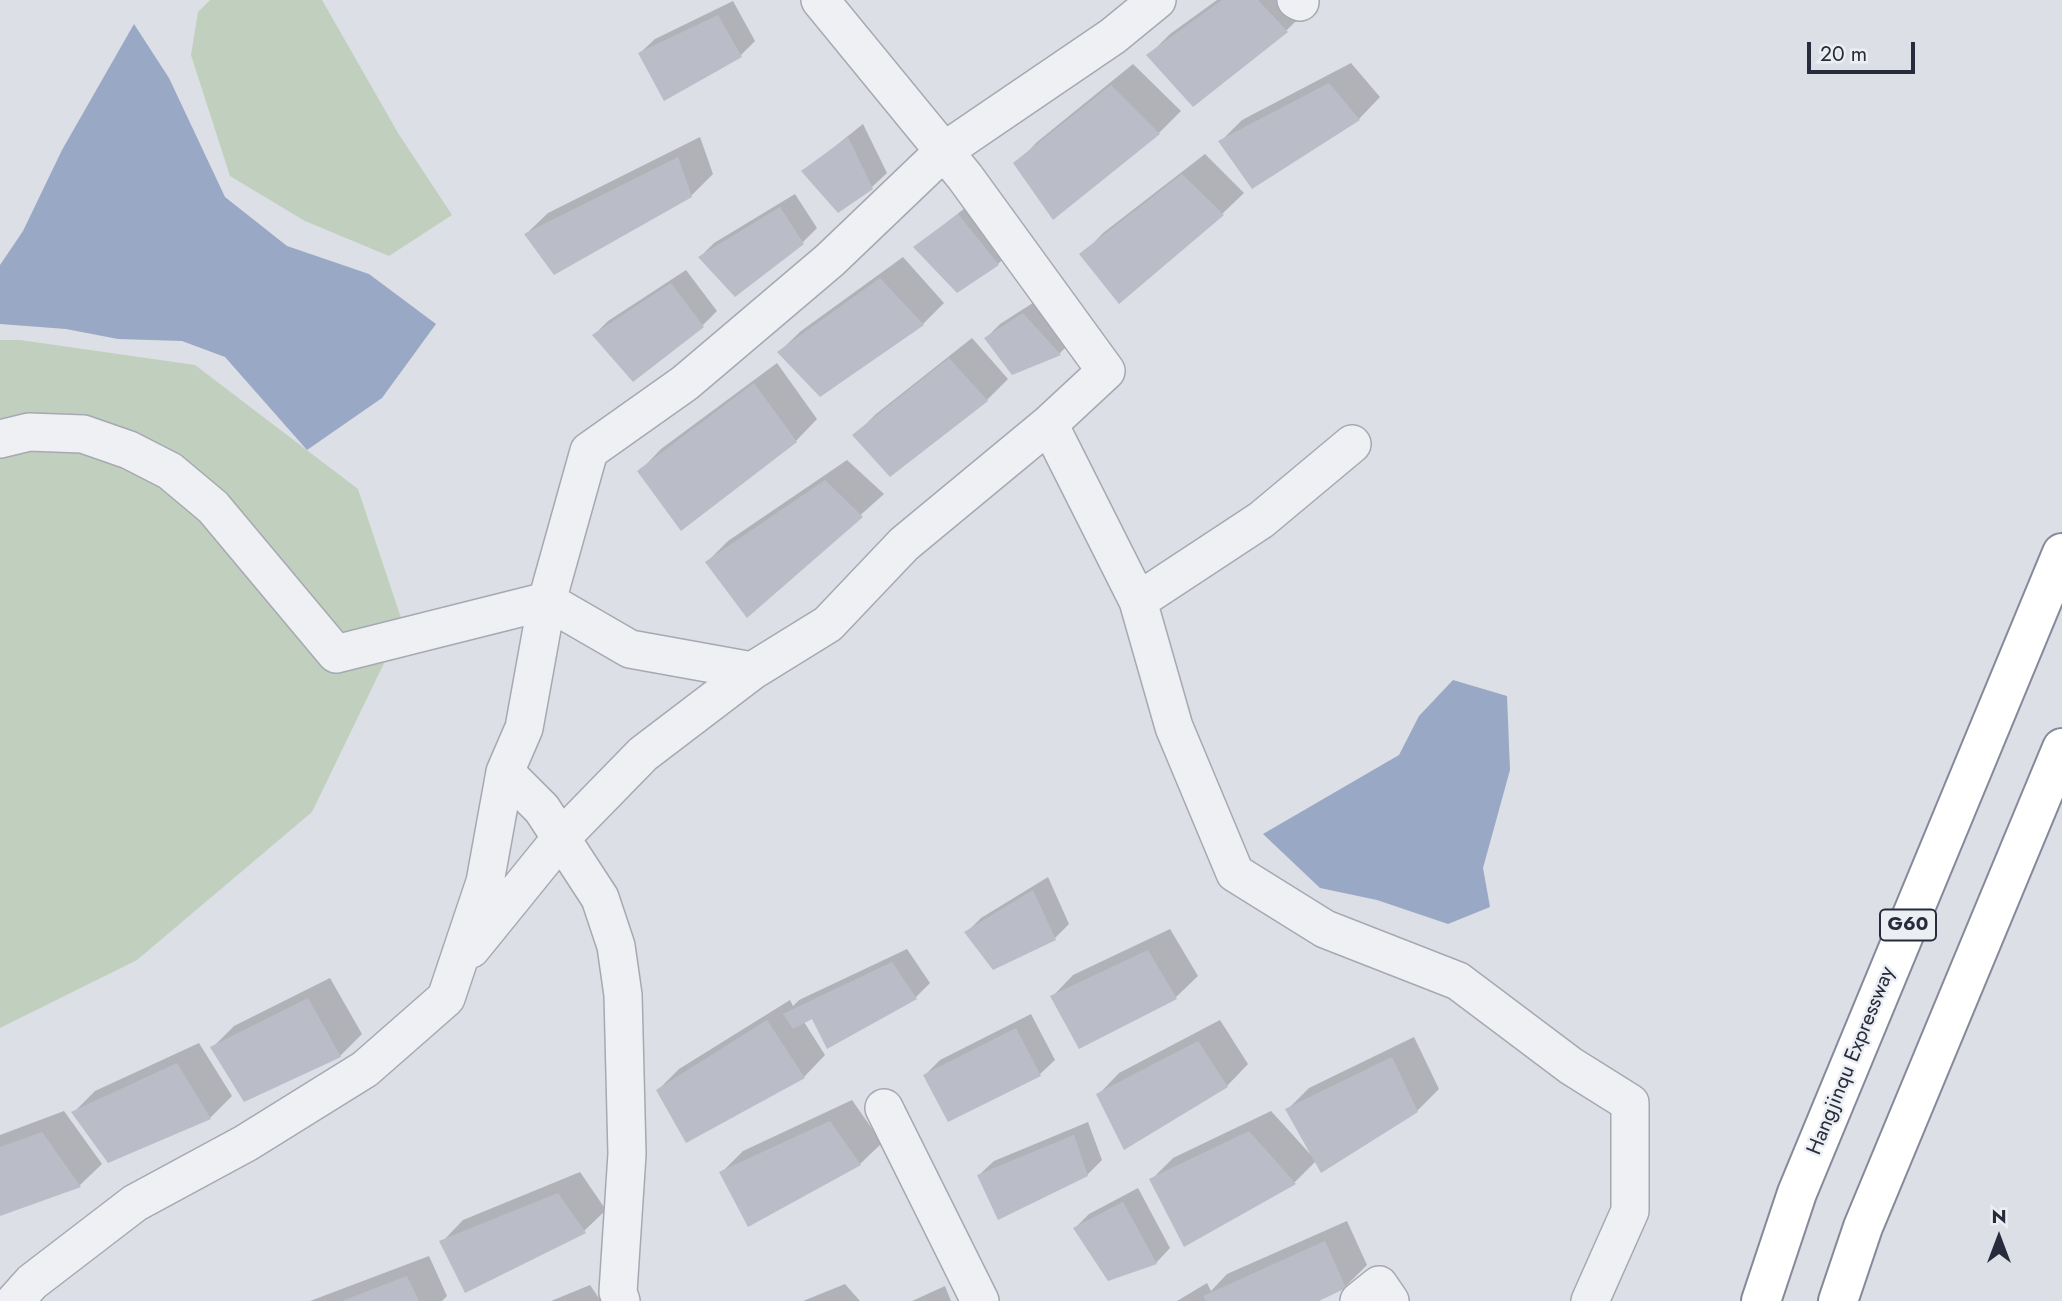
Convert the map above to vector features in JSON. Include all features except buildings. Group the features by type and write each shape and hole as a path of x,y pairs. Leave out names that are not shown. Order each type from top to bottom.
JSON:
{"highway":[{"name":"Hangjinqu Expressway","path":"1761,1301 1797,1193 2062,553"},
{"path":"1838,1301 1863,1227 2062,748"},
{"path":"1754,1301 1797,1193"}],"street":[{"path":"456,967 561,838 643,754 752,671 828,624 904,544 1049,424 1105,371 944,151 820,0"},
{"path":"15,1301 32,1282 135,1203 246,1143 365,1069 446,998 485,883 505,772 524,728 547,601 589,451 685,383 820,269 944,151 1113,36 1157,0"},
{"path":"1049,424 1138,601 1174,727 1235,873 1325,929 1458,981 1571,1066 1630,1103 1630,1211 1590,1301"},
{"path":"0,439 29,432 83,434 129,450 170,471 213,507 335,654 547,601 630,649 752,671"},
{"path":"1138,601 1261,520 1352,444"},
{"path":"505,772 542,809 600,898 616,946 623,995 627,1154 618,1292 621,1301"},
{"path":"884,1108 980,1301"},
{"path":"1359,1301 1379,1285 1390,1301"}],"green space":[{"path":"210,0 322,0 398,133 452,215 389,256 305,221 230,176 191,55 198,12"},
{"path":"0,340 20,340 195,365 358,489 403,624 312,812 137,960 0,1028"}],"water":[{"path":"134,24 169,78 225,197 287,246 369,274 436,324 382,398 307,450 225,357 182,341 118,339 66,329 0,324 0,265 23,231 62,150"},
{"path":"1453,680 1507,696 1510,770 1483,868 1490,907 1448,924 1377,900 1320,888 1263,834 1399,755 1419,716"}]}
